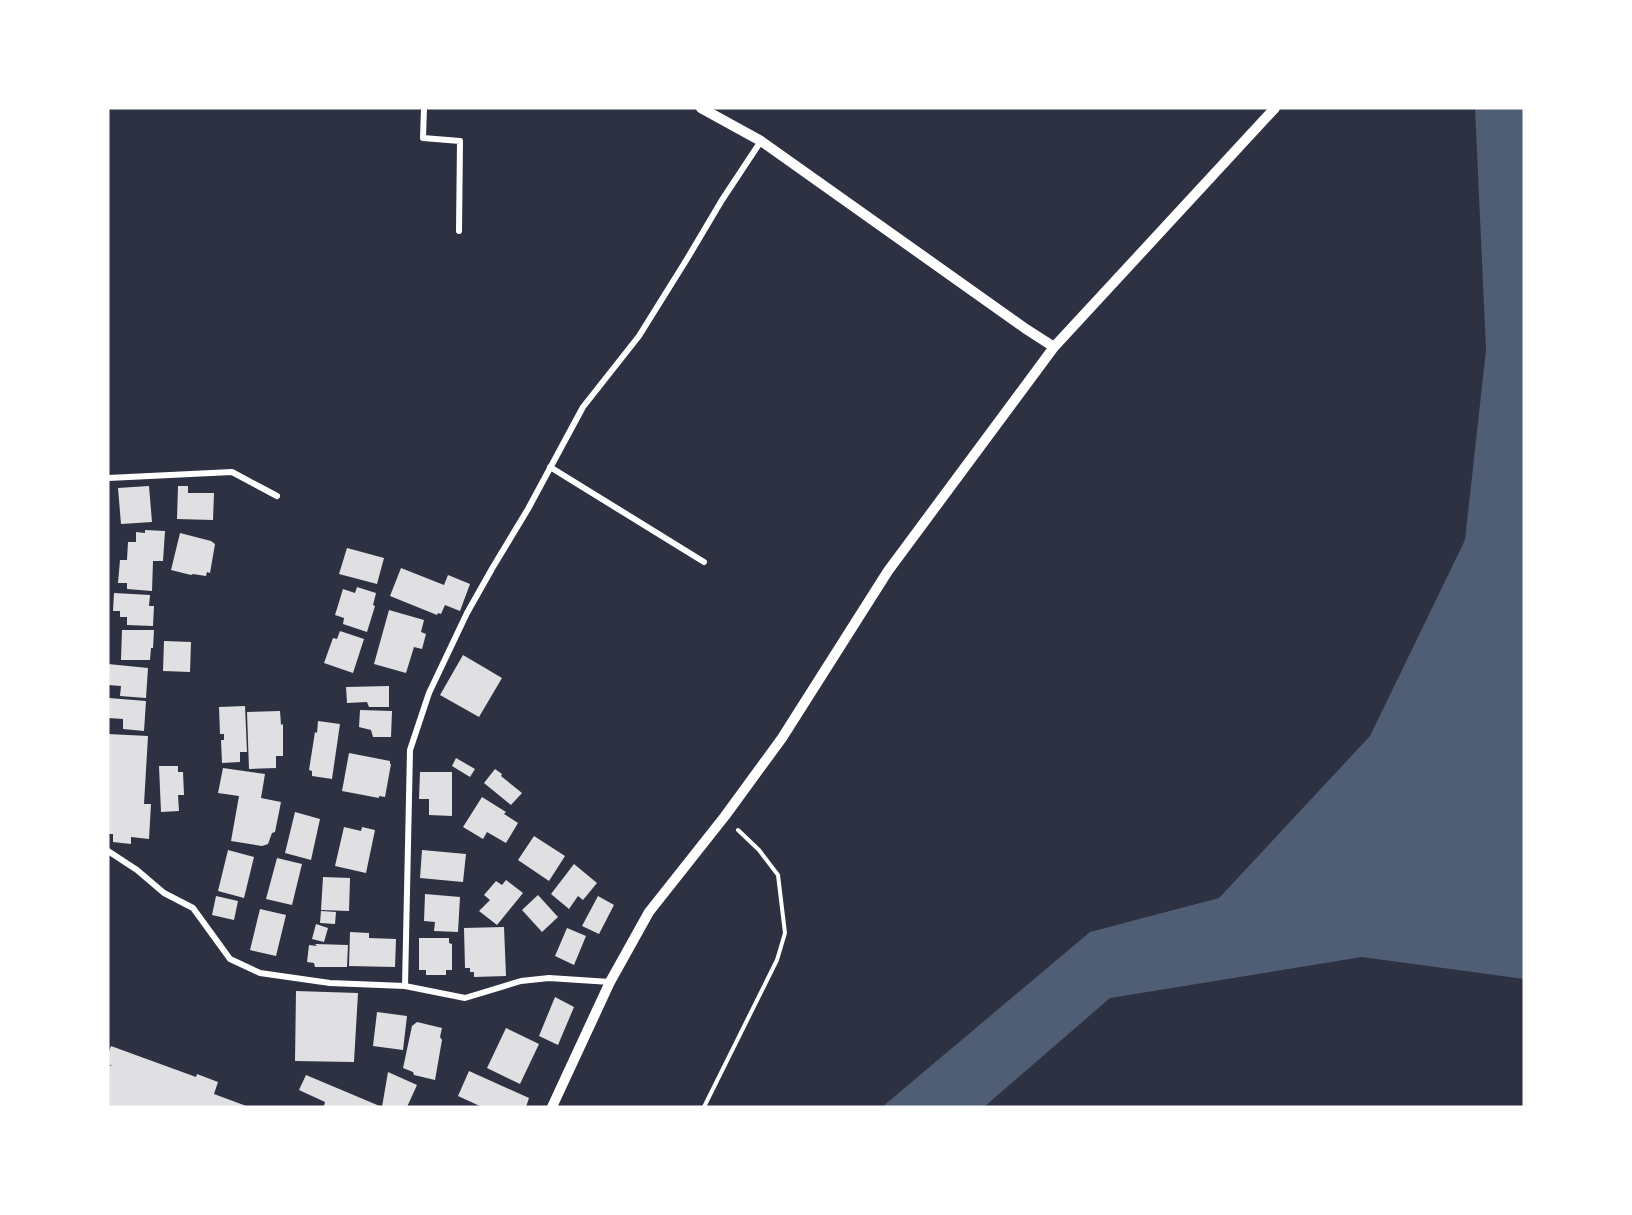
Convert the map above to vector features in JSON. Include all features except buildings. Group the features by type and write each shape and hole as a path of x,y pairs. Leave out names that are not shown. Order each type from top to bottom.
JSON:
{"street":[{"path":"424,108 423,138 460,141 459,231"},
{"path":"702,108 761,141 1016,322 1054,346"},
{"path":"552,1107 610,982 648,912 725,816 782,738 888,571 1054,346 1275,108"},
{"path":"405,986 410,750 429,693 467,613 528,509 583,407 639,336 761,141"},
{"path":"550,467 704,562"},
{"path":"108,478 232,472 277,496"},
{"path":"108,851 137,870 164,893 193,908 230,959 260,973 330,983 405,986 465,998 521,981 549,978 610,982"}],"path":[{"path":"704,1107 777,960 785,933 778,876 759,850 725,816"}],"water":[{"path":"1475,108 1524,108 1524,979 1362,957 1110,998 984,1107 882,1107 1090,932 1219,898 1370,736 1465,540 1486,350"}]}
